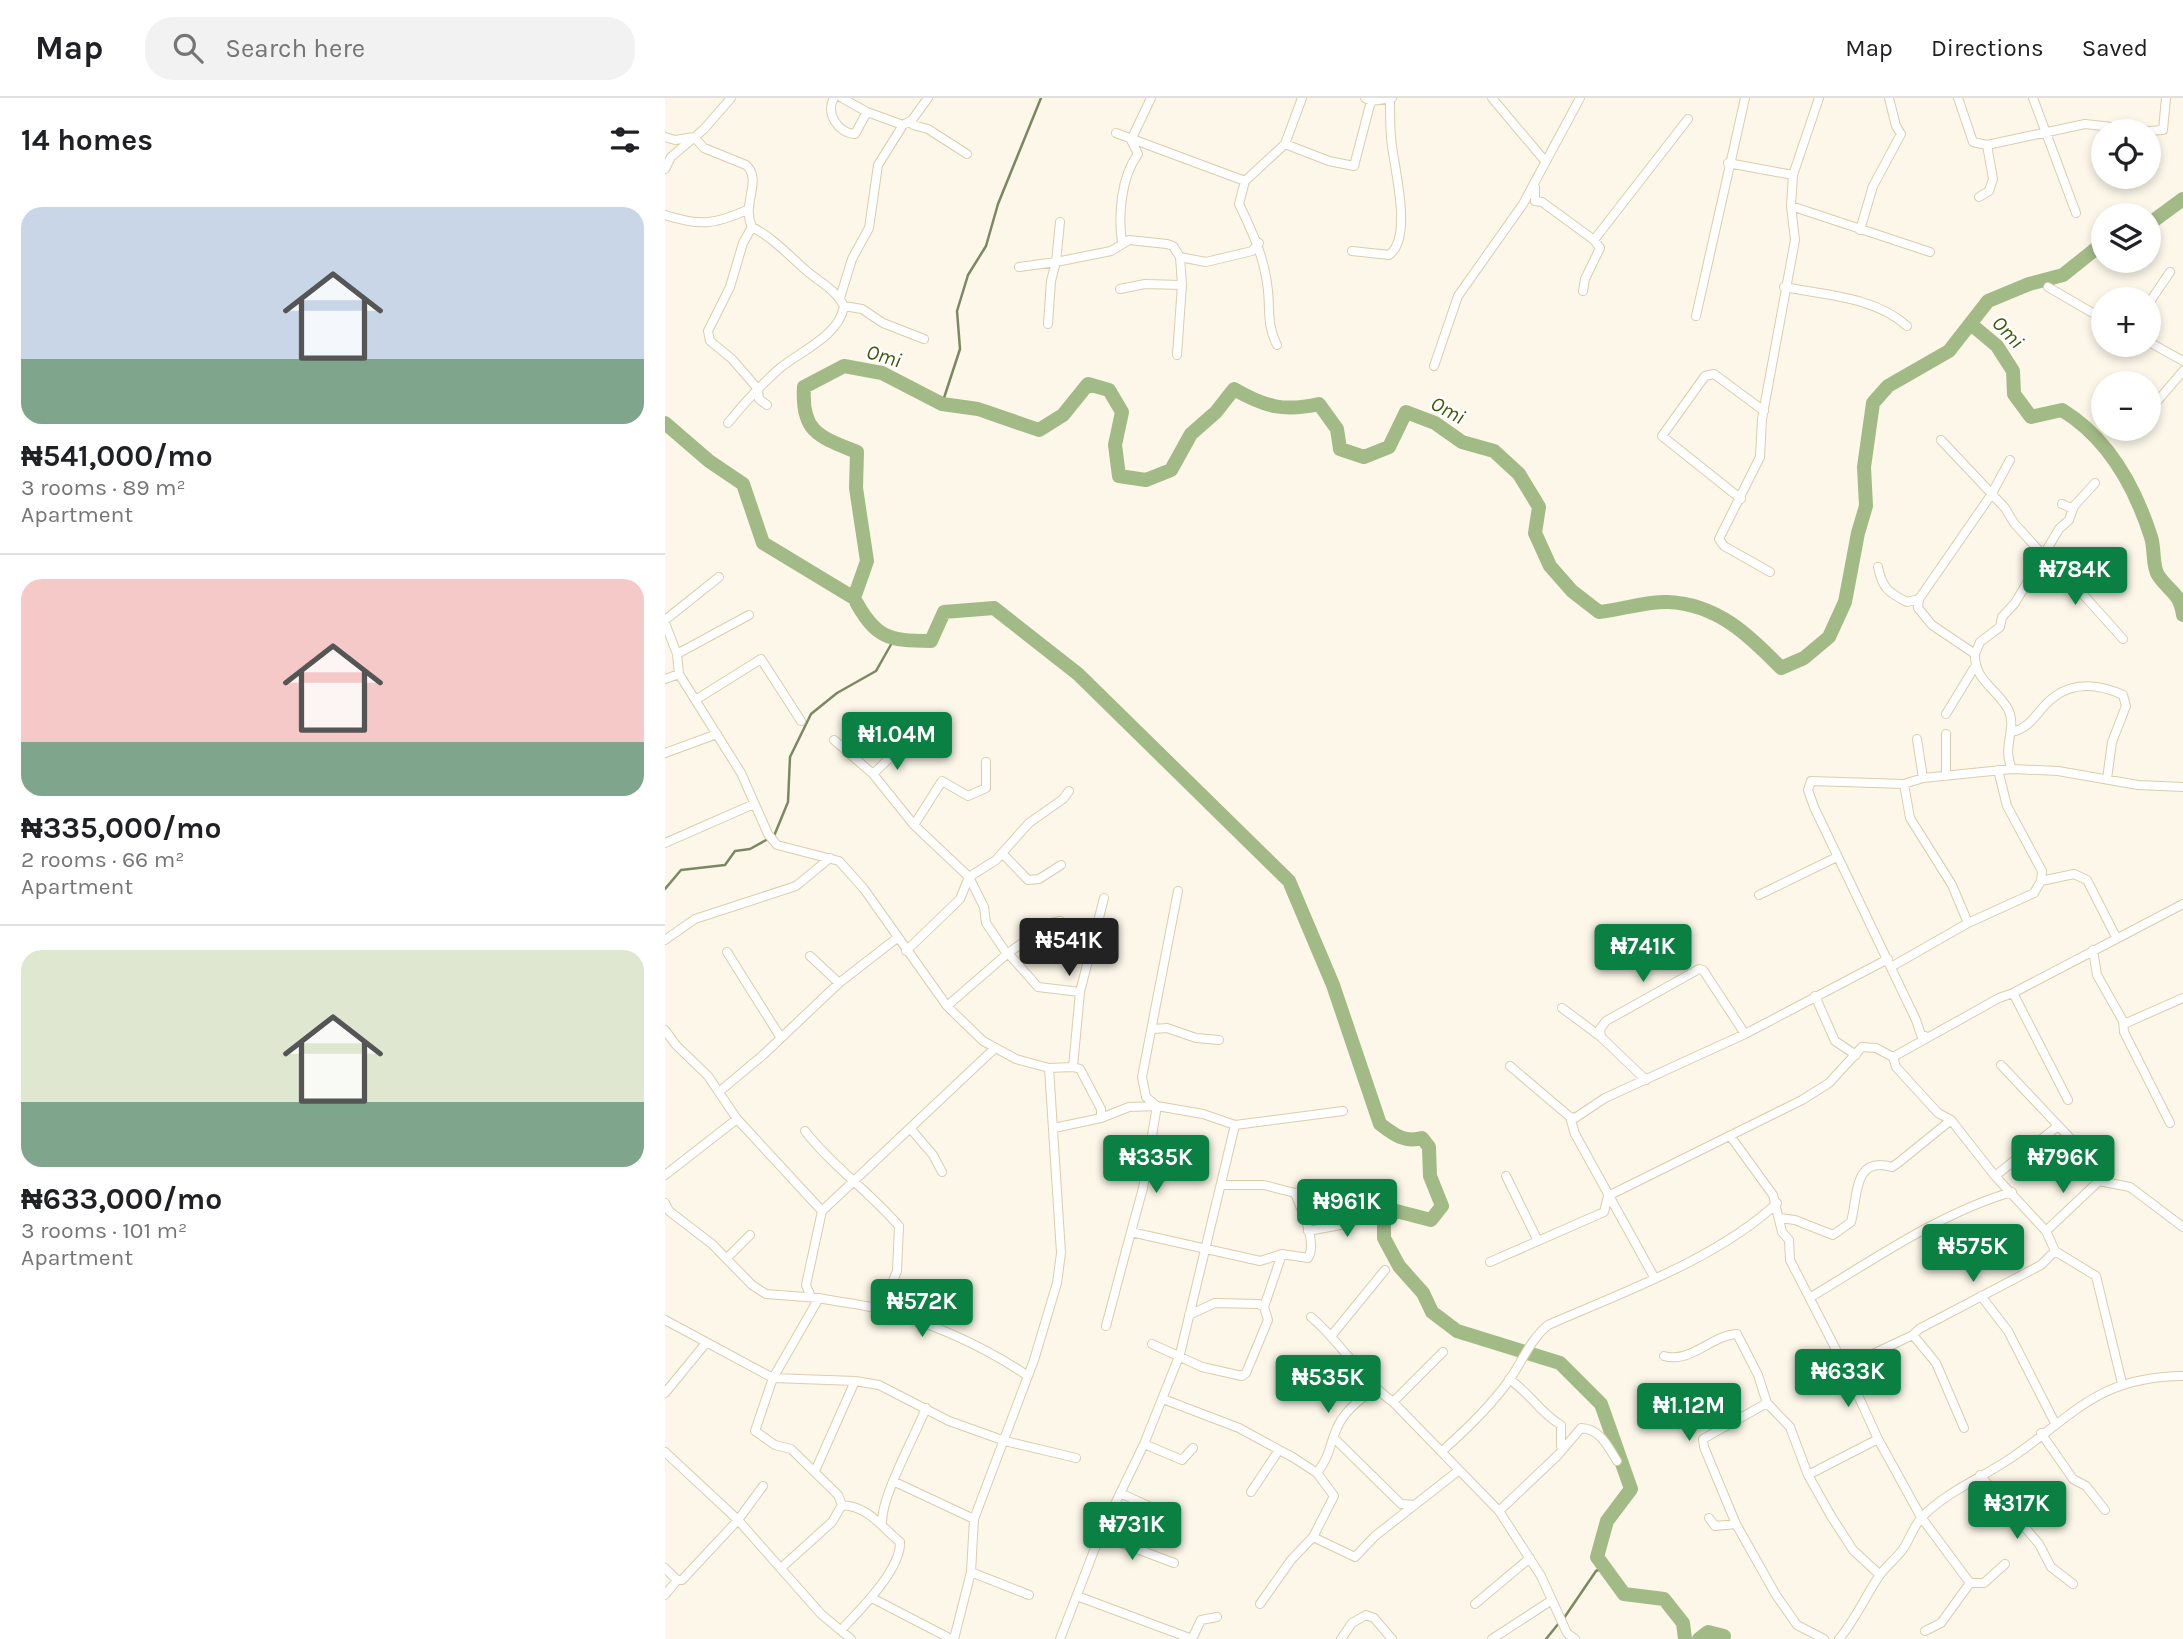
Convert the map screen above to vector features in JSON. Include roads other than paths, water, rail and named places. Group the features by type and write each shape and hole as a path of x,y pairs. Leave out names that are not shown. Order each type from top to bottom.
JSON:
{"street":[{"path":"665,169 671,157 731,98"},
{"path":"834,98 831,102 832,116 838,126 850,134 855,134 867,112"},
{"path":"842,98 867,112 903,125"},
{"path":"728,423 758,389 835,326 843,316 842,302 852,259 869,228 878,165 903,125 912,120 928,98"},
{"path":"1019,267 1119,248 1122,242 1119,221 1121,203 1132,161 1137,154 1131,140 1151,98"},
{"path":"1277,345 1269,327 1269,293 1259,243 1239,204 1245,181 1285,144 1302,98"},
{"path":"1492,98 1545,161"},
{"path":"1434,366 1458,296 1523,204 1580,98"},
{"path":"1696,316 1728,163 1745,98"},
{"path":"1770,572 1724,546 1719,539 1760,457 1763,411 1784,287 1795,240 1791,206 1793,175 1819,98"},
{"path":"1860,230 1872,187 1901,134 1895,126 1889,98"},
{"path":"1958,98 1973,142 1987,145 2045,131 2091,125"},
{"path":"2033,98 2076,213"},
{"path":"2161,130 2167,98"},
{"path":"1285,144 1329,161 1354,166 1368,99 1391,99 1391,139 1401,202 1398,243 1389,255 1352,251"},
{"path":"1594,240 1688,119"},
{"path":"912,120 913,125 928,129 967,154"},
{"path":"1116,133 1245,181"},
{"path":"665,137 675,140 694,137"},
{"path":"694,137 704,148 751,169 754,180 747,210 752,228 743,243 730,287 708,331 710,341 732,359 758,389 759,399 767,405"},
{"path":"1979,197 1989,191 1993,179 1987,145"},
{"path":"1728,163 1793,175"},
{"path":"1538,174 1535,201 1542,202 1594,240 1600,248 1585,279 1583,291"},
{"path":"1791,206 1930,252"},
{"path":"665,215 692,223 707,224 747,210"},
{"path":"1048,324 1060,222"},
{"path":"752,228 773,238 842,302 924,340"},
{"path":"1122,242 1167,244 1173,246 1180,257 1182,285 1177,355"},
{"path":"1180,257 1206,262 1252,251 1259,243"},
{"path":"2160,287 2170,272"},
{"path":"1120,289 1145,284 1182,285"},
{"path":"1784,287 1873,305 1896,316 1907,326"},
{"path":"2049,287 2091,312"},
{"path":"2161,349 2183,361"},
{"path":"2161,397 2183,371"},
{"path":"1741,499 1662,436 1663,430 1705,376 1714,374 1763,411"},
{"path":"1941,440 2005,508 2043,555 2054,562 2123,639"},
{"path":"1975,654 1932,625 1918,608 1919,599 1991,495 2010,460"},
{"path":"1946,714 1974,668 1975,654 1980,642 2000,627 2001,617 2015,603 2059,529 2069,520 2073,509 2095,483"},
{"path":"2062,504 2073,509"},
{"path":"1878,567 1881,582 1887,592 1907,603 1919,599"},
{"path":"719,577 665,622 677,654 679,674 741,773 760,822 778,845 839,861 851,873 947,1006 994,1049 1016,1059 1049,1068 1080,1069 1101,1109 1101,1118"},
{"path":"677,654 749,615"},
{"path":"697,699 761,659 801,722"},
{"path":"1974,668 2008,709 2011,732 2006,750 2012,769"},
{"path":"665,679 679,674"},
{"path":"2011,732 2028,726 2054,696 2085,685 2105,687 2123,695 2126,706 2112,742 2107,779"},
{"path":"665,753 717,734"},
{"path":"1945,776 1946,734"},
{"path":"1917,739 1923,778"},
{"path":"834,740 873,774 914,825 969,877 984,907 985,923 1007,954 947,1006"},
{"path":"873,774 901,747"},
{"path":"914,825 941,781 968,796 986,788 986,762"},
{"path":"1925,1037 1921,1038 1889,963 1837,858 1808,790 1811,781 1904,784 1923,778 2012,769 2058,771 2183,787"},
{"path":"1570,1117 1745,1034 1815,996 2034,893 2041,881 2042,871 2007,806 1997,770"},
{"path":"1904,784 1910,818 1952,885 1968,923"},
{"path":"906,951 960,899 969,877 1002,853 1029,823 1056,801 1063,799 1069,791"},
{"path":"665,843 754,804"},
{"path":"1002,853 1028,880 1039,879 1061,865"},
{"path":"665,940 695,919 796,886 830,858"},
{"path":"1759,895 1837,858"},
{"path":"2041,881 2074,874 2087,880 2116,937"},
{"path":"1157,1106 1144,1092 1143,1077 1178,891"},
{"path":"1073,1067 1080,992 1104,898"},
{"path":"1893,1057 1925,1037 2183,904"},
{"path":"1060,921 1051,922 1008,953 1038,987 1080,992"},
{"path":"720,1091 781,1038 839,982 897,938"},
{"path":"2093,950 2097,975 2124,1024 2124,1032 2170,1123"},
{"path":"727,952 781,1038"},
{"path":"810,956 839,982"},
{"path":"1601,1037 1600,1029 1606,1021 1699,969 1703,971 1745,1034"},
{"path":"2013,993 2068,1100"},
{"path":"1815,996 1835,1041 1856,1055"},
{"path":"2124,1024 2183,998"},
{"path":"1562,1008 1601,1037 1646,1080"},
{"path":"1154,1029 1167,1028 1196,1038 1219,1040"},
{"path":"665,1030 720,1091 737,1119 822,1211"},
{"path":"1608,1196 1731,1137 1829,1083 1863,1047 1877,1048 1893,1057 1896,1068 1938,1113 1951,1120 1995,1176 2046,1231 2055,1251 2095,1276 2122,1383"},
{"path":"815,1298 806,1285 822,1211 994,1049"},
{"path":"2001,1065 2070,1138 2099,1181 2130,1187 2183,1227"},
{"path":"1510,1066 1570,1117 1575,1134 1654,1277"},
{"path":"871,1598 952,1639 971,1572 974,1519 1028,1376 1057,1283 1061,1253 1049,1068"},
{"path":"1106,1326 1143,1188 1157,1106"},
{"path":"1054,1128 1101,1118 1129,1107 1157,1106 1203,1114 1235,1125 1343,1111"},
{"path":"665,1175 737,1119"},
{"path":"1780,1218 1795,1220 1833,1235 1851,1223 1858,1178 1871,1166 1882,1164 1892,1167 1951,1120"},
{"path":"1060,1639 1100,1535 1144,1444 1180,1354 1235,1125"},
{"path":"1995,1176 2058,1126"},
{"path":"910,1128 933,1155 942,1172"},
{"path":"805,1131 827,1159 856,1180 899,1226 897,1271 881,1310"},
{"path":"1731,1137 1776,1203 1782,1232 1789,1240 1790,1260 1811,1297 1878,1439 1921,1517 1970,1583"},
{"path":"1506,1176 1537,1239"},
{"path":"2046,1231 2099,1181"},
{"path":"1221,1185 1264,1185 1295,1193 1343,1184"},
{"path":"1811,1297 1909,1238 2012,1192"},
{"path":"1131,1232 1261,1261 1282,1254 1308,1258 1311,1252 1308,1231 1295,1193"},
{"path":"1490,1262 1537,1239 1604,1212 1608,1196"},
{"path":"665,1203 669,1212 727,1258 752,1285 766,1294 815,1298 881,1310 958,1338 1008,1362 1028,1376"},
{"path":"1442,1451 1473,1423 1509,1379 1536,1335 1548,1325 1707,1251 1776,1203"},
{"path":"1308,1231 1346,1224 1370,1206"},
{"path":"727,1258 750,1235"},
{"path":"1845,1367 1913,1335 1919,1329 2041,1265 2055,1251"},
{"path":"1152,1344 1180,1354 1202,1367 1242,1376 1268,1320 1265,1307 1282,1254"},
{"path":"1332,1335 1385,1270"},
{"path":"1981,1296 2008,1331 2055,1423"},
{"path":"815,1298 773,1378 755,1431 775,1445 791,1449 838,1496 842,1505"},
{"path":"1189,1315 1215,1303 1259,1304 1265,1307"},
{"path":"1311,1317 1332,1335 1341,1351 1375,1389 1393,1402 1442,1451 1458,1472 1499,1511 1530,1559 1573,1638"},
{"path":"665,1320 773,1378 855,1381 879,1385 949,1421 1005,1441 1076,1458"},
{"path":"1664,1356 1687,1355 1728,1335 1737,1334 1767,1403 1790,1427 1808,1475 1853,1550 1880,1575"},
{"path":"1913,1335 1936,1363 1964,1428"},
{"path":"665,1393 706,1343"},
{"path":"1393,1402 1443,1352"},
{"path":"1839,1639 1880,1575 1903,1549 1921,1517 1980,1475 2011,1458 2041,1433 2100,1392 2122,1383 2157,1375 2183,1376"},
{"path":"1509,1379 1530,1394 1547,1417 1561,1425 1563,1438 1558,1455"},
{"path":"814,1471 855,1381"},
{"path":"1317,1473 1331,1454 1342,1420 1359,1399 1375,1389"},
{"path":"1163,1399 1239,1428 1317,1473 1334,1496 1313,1538 1291,1560 1260,1604"},
{"path":"1767,1403 1703,1439 1736,1524 1776,1595 1797,1625 1824,1639"},
{"path":"841,1630 871,1598 900,1548 900,1542 888,1533 882,1521 882,1503 895,1482 926,1408"},
{"path":"1499,1511 1558,1455 1581,1428 1592,1429 1604,1440 1616,1461"},
{"path":"2041,1433 2073,1479 2086,1486 2105,1510"},
{"path":"1335,1439 1401,1504 1415,1505"},
{"path":"1808,1475 1878,1439"},
{"path":"1144,1444 1182,1460 1193,1448"},
{"path":"1251,1492 1279,1451"},
{"path":"665,1452 737,1520 821,1614 852,1639"},
{"path":"1313,1538 1355,1557 1375,1536 1458,1472"},
{"path":"1980,1475 2039,1544 2051,1567 2073,1584"},
{"path":"895,1482 974,1519"},
{"path":"665,1595 677,1580 682,1580 700,1563 763,1486"},
{"path":"1120,1493 1167,1514"},
{"path":"842,1505 882,1521"},
{"path":"781,1568 832,1522 842,1505"},
{"path":"1709,1518 1715,1526 1736,1524"},
{"path":"1100,1535 1174,1563"},
{"path":"1475,1604 1530,1559"},
{"path":"1970,1583 1984,1583 2005,1564"},
{"path":"665,1568 677,1580"},
{"path":"971,1572 1029,1595"},
{"path":"1925,1631 1941,1623 1970,1583"},
{"path":"1077,1596 1192,1639 1201,1620 1217,1617"},
{"path":"1492,1639 1552,1600"},
{"path":"1341,1639 1352,1623 1366,1615 1374,1618 1392,1639"}],"waterway":[{"path":"942,404 960,349 957,311 968,275 986,246 998,204 1041,98"},
{"path":"2161,215 2183,199"},
{"name":"Omi","path":"665,423 709,461 743,484 763,543 854,598 867,561 856,488 857,452 832,442 815,431 809,423 804,402 804,387 844,366 882,373 942,404 978,409 1039,430 1063,415 1088,384 1109,390 1122,412 1115,445 1119,476 1146,480 1171,470 1191,434 1216,412 1234,389 1265,404 1285,408 1319,404 1337,429 1340,449 1364,457 1389,447 1406,412 1435,423 1462,442 1494,451 1519,474 1539,507 1535,533 1550,566 1572,591 1599,612 1660,602 1686,604 1731,623 1781,668 1804,658 1829,637 1845,602 1866,506 1864,467 1873,403 1888,386 1949,351 1988,301 2029,284 2063,275 2091,253"},
{"name":"Omi","path":"1972,325 1997,346 2013,371 2014,394 2031,417 2062,410 2093,435 2118,465 2137,500 2151,537 2156,571 2177,597 2183,615"},
{"path":"854,598 876,629 893,638 904,640 931,641 944,612 994,608 1078,674 1289,881 1333,985 1380,1124 1404,1138 1422,1138 1429,1147 1430,1176 1442,1206 1431,1220 1396,1211 1384,1221 1384,1238 1399,1266 1423,1293 1432,1312 1457,1331 1560,1363 1601,1404 1631,1489 1607,1521 1597,1557 1624,1594 1664,1599 1683,1623 1685,1639"},
{"path":"774,836 788,802 790,757 811,714 837,693 876,671 893,641"},
{"path":"665,889 681,870 725,865 735,851 750,849 768,839"},
{"path":"1564,1618 1596,1571 1605,1567"},
{"path":"1546,1639 1559,1623"},
{"path":"1699,1639 1708,1632 1724,1636 1723,1639"}]}
